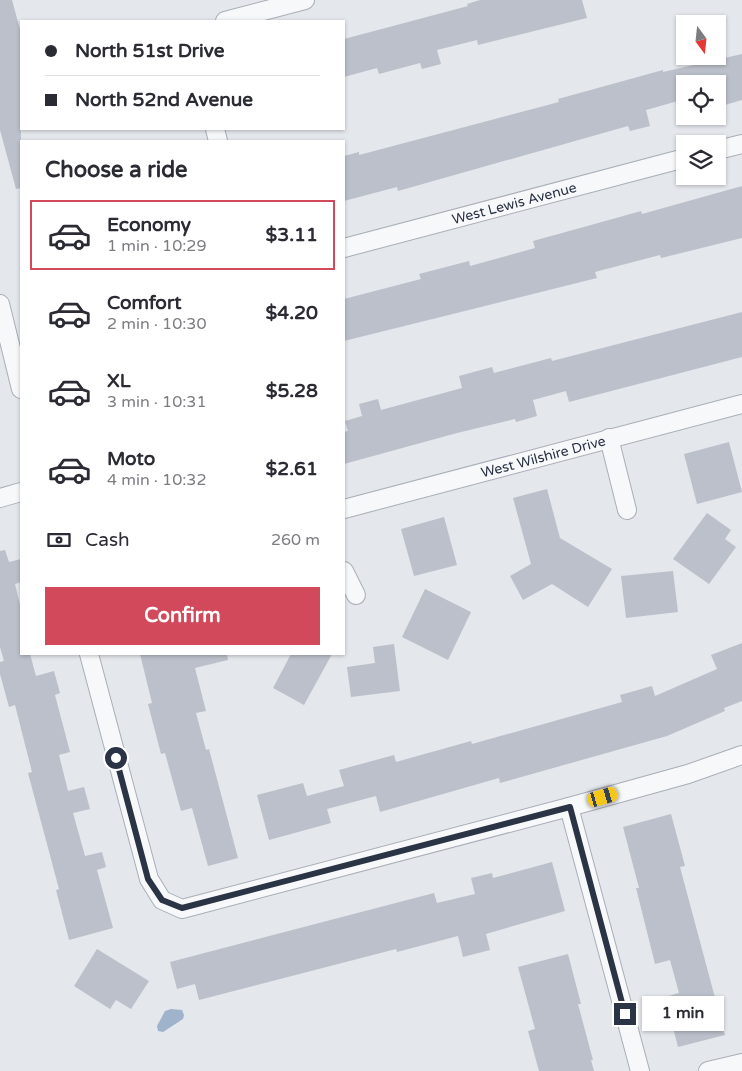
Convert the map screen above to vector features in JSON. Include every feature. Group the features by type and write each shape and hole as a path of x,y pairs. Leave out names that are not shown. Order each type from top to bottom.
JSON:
{"street":[{"path":"229,20 305,0"},
{"path":"726,148 742,144"},
{"name":"West Lewis Avenue","path":"345,248 676,160"},
{"path":"0,304 15,336 20,380"},
{"name":"West Wilshire Drive","path":"345,509 742,404"},
{"path":"609,438 628,510"},
{"path":"0,498 20,492"},
{"path":"345,573 356,595"},
{"path":"89,655 148,879 162,900 182,908 418,845 570,807 688,774 742,755"},
{"path":"570,807 640,1071"},
{"path":"708,1071 742,1063"}],"water":[{"path":"171,1009 182,1010 183,1019 163,1032 158,1031 157,1026 165,1011"}],"building":[{"path":"0,0 12,0 20,29 20,188 16,189 0,130"},
{"path":"480,0 582,0 587,18 478,45 477,40 437,50 441,64 422,69 420,63 379,74 377,68 345,77 345,39 468,6 467,4"},
{"path":"742,54 742,100 726,105 726,75 676,75 676,102 646,110 650,126 630,131 628,126 398,191 397,187 345,201 345,156 359,152 359,155 559,102 558,99 663,70 663,72 694,65 726,65 726,58"},
{"path":"742,186 742,238 661,258 660,255 595,272 597,278 345,341 345,299 421,279 419,274 469,261 470,266 535,248 533,241 641,211 642,214"},
{"path":"742,312 742,357 569,402 566,391 533,400 537,416 516,422 515,419 457,433 345,464 345,432 348,431 345,421 362,416 359,404 378,399 381,410 462,388 459,376 492,367 494,373 551,358 552,361"},
{"path":"729,442 742,492 697,504 684,454"},
{"path":"547,489 560,538 612,569 588,607 552,584 523,600 510,576 531,564 513,498"},
{"path":"707,513 731,530 725,539 736,547 709,584 673,559"},
{"path":"444,517 457,565 414,576 401,529"},
{"path":"5,550 9,562 20,559 20,582 15,584 20,605 20,655 30,655 36,676 54,671 60,693 55,695 70,752 59,755 68,791 84,787 90,809 73,813 85,856 102,852 106,867 97,870 113,928 69,940 56,890 59,889 28,773 32,772 15,705 9,707 0,674 0,662 4,661 0,647 0,551"},
{"path":"673,571 678,612 626,618 621,576"},
{"path":"425,589 471,612 448,660 402,637"},
{"path":"742,643 742,701 724,708 725,711 667,736 500,783 499,778 380,812 376,796 327,809 331,823 269,840 257,795 303,783 307,796 344,786 339,770 394,755 396,762 471,741 472,744 622,702 620,695 652,686 655,696 717,669 711,655"},
{"path":"394,644 400,691 351,697 347,667 375,663 373,647"},
{"path":"140,655 227,655 228,660 195,668 206,711 196,713 206,750 209,749 238,858 208,866 192,808 181,811 165,753 161,754 148,704 152,703"},
{"path":"290,655 331,655 304,705 273,688"},
{"path":"671,814 685,866 680,867 725,1035 678,1047 665,997 679,993 670,960 655,964 636,888 639,888 623,827"},
{"path":"552,862 565,911 486,934 490,950 463,957 458,936 397,952 396,949 199,1000 195,984 177,989 170,962 434,893 437,903 475,894 471,878 492,873 493,878"},
{"path":"97,949 149,981 131,1009 116,1000 110,1009 74,986"},
{"path":"568,954 581,1004 578,1004 593,1060 591,1060 594,1071 539,1071 528,1031 535,1029 518,967"}],"route":[{"path":"116,758 148,879 162,900 182,908 418,845 570,807 625,1014"}]}
